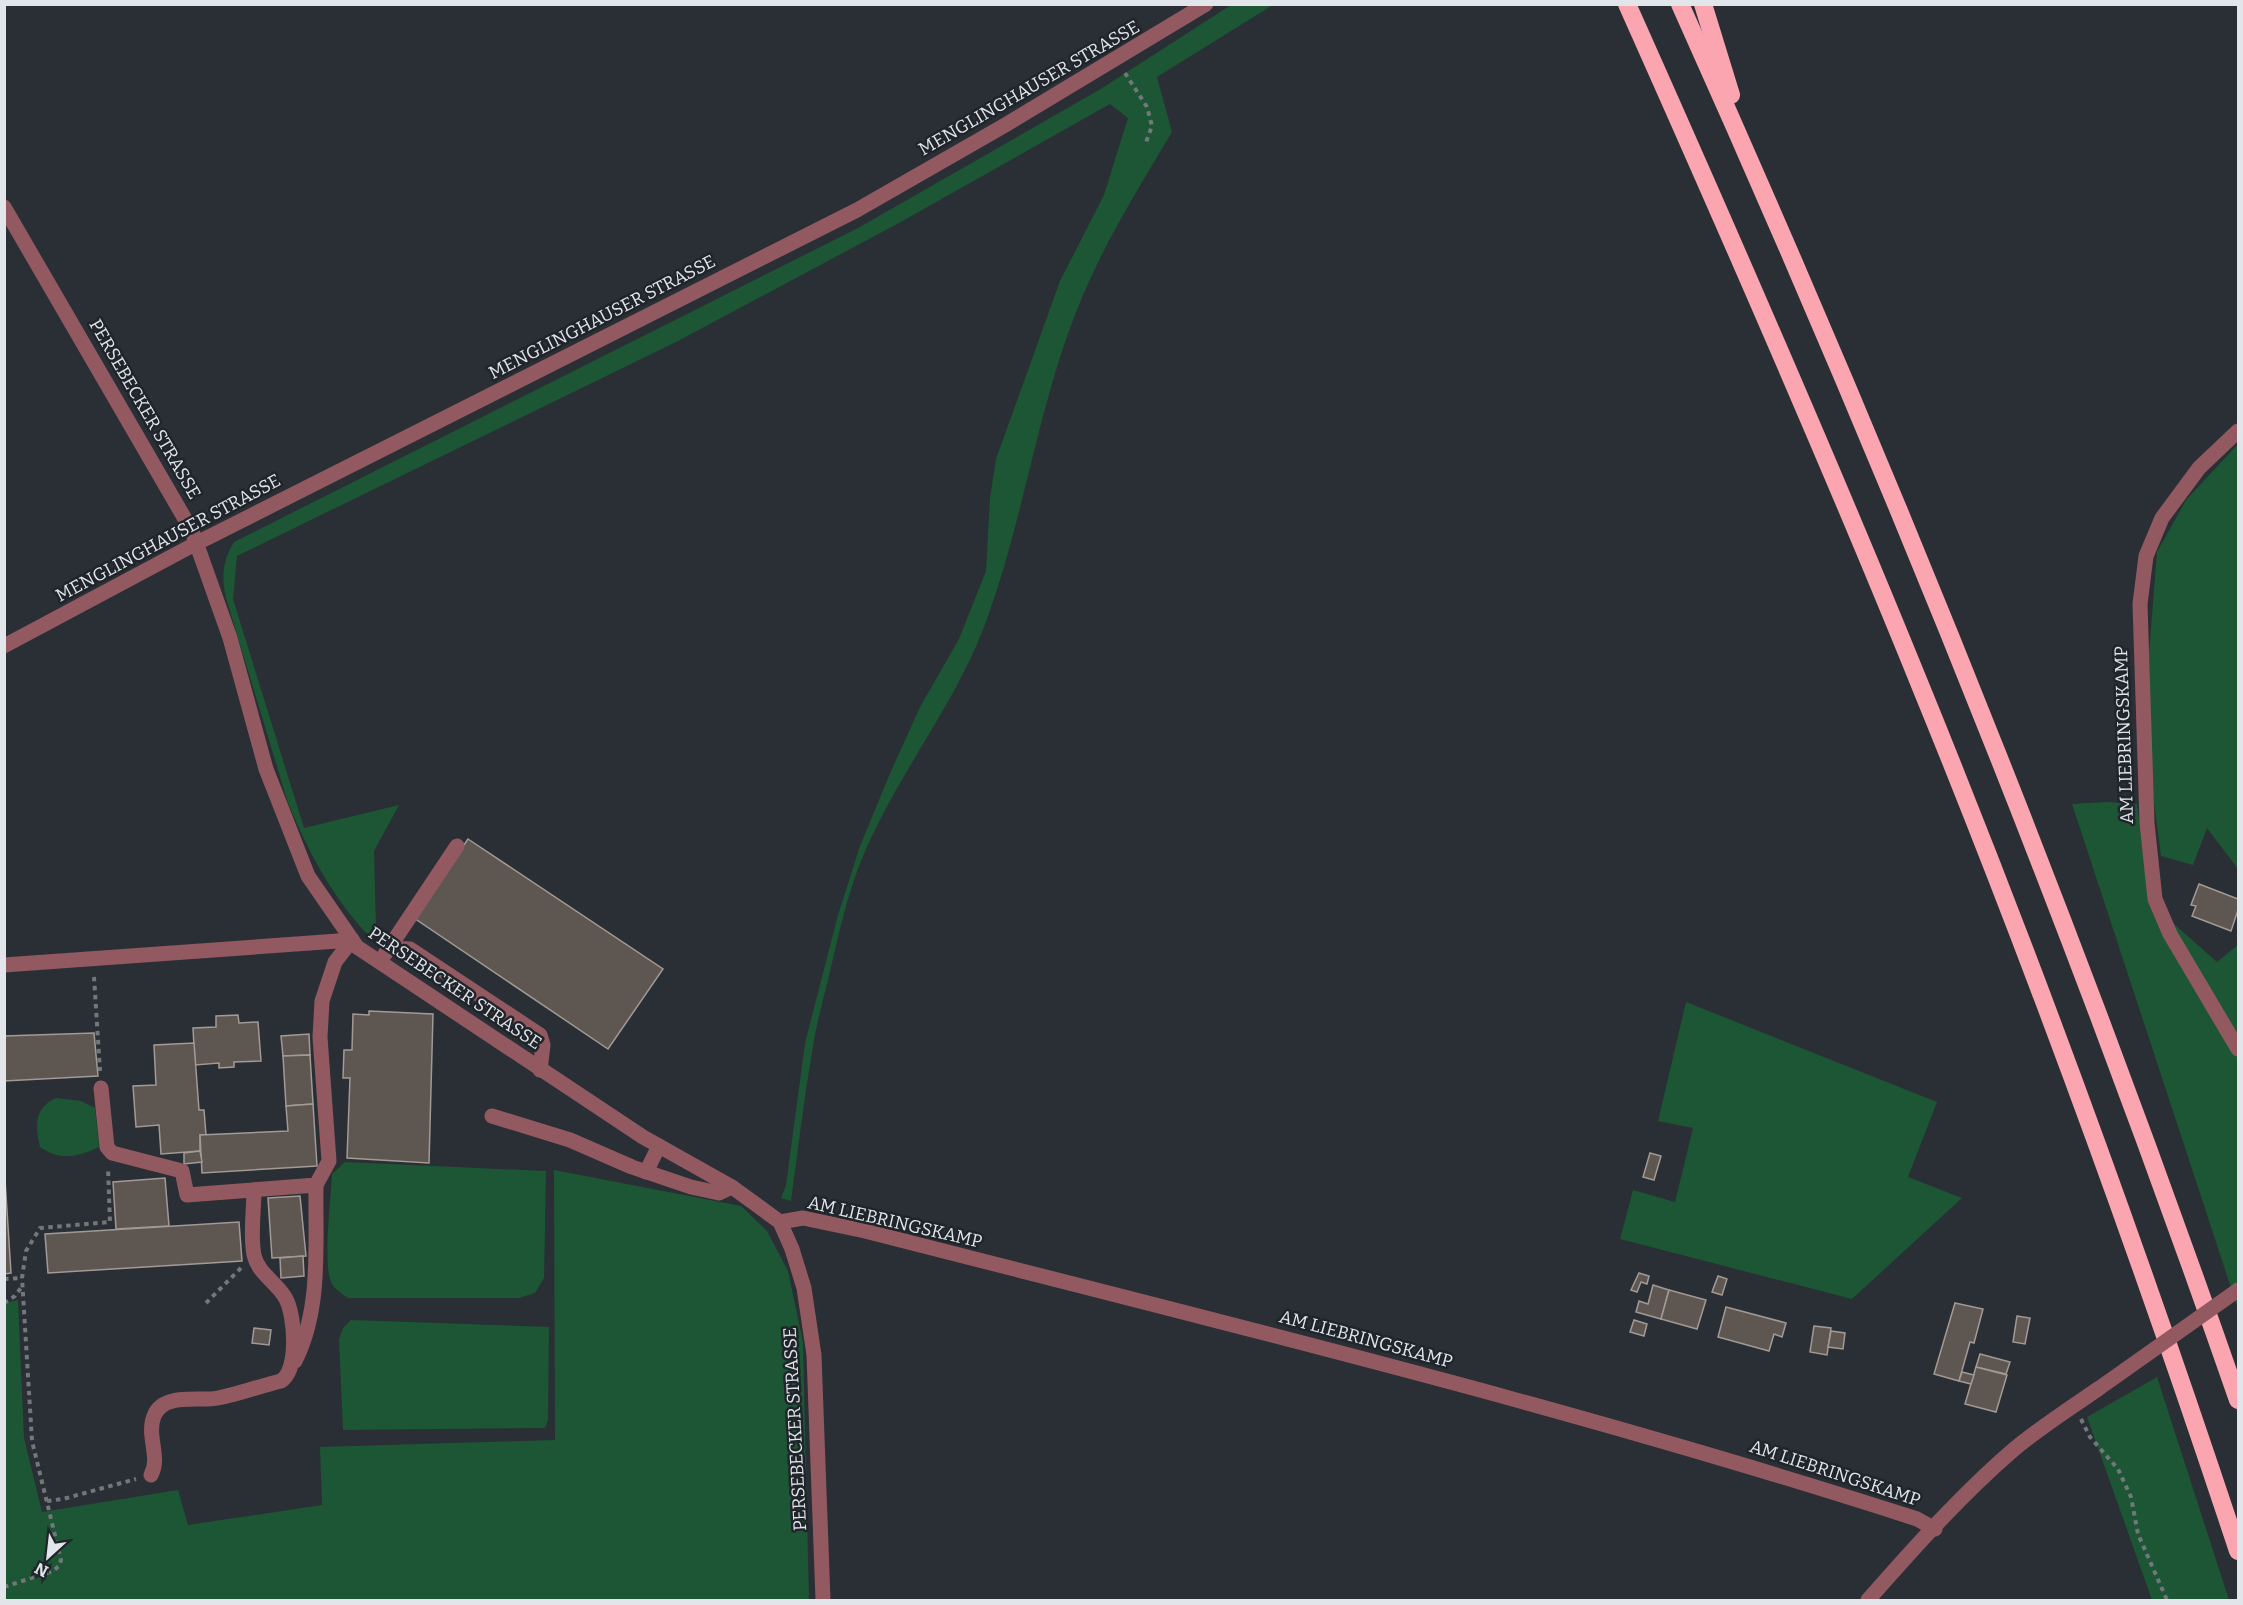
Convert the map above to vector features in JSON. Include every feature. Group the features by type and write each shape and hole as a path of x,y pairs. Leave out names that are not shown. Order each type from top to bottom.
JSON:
{"highway":[{"path":"1627,4 1742,262 1924,694 2122,1214 2238,1551"},
{"path":"1680,4 1766,196 1867,432 1989,730 2169,1199 2238,1400"},
{"path":"1703,4 1766,196"}],"street":[{"name":"MENGLINGHAUSER STRASSE","path":"4,646 197,543 856,210 1115,61 1206,4"},
{"name":"PERSEBECKER STRASSE","path":"4,207 197,543 230,638 266,770 309,876 357,947 540,1070 659,1146 732,1187 780,1222 792,1249 804,1288 814,1355 823,1600"},
{"name":"AM LIEBRINGSKAMP","path":"2238,431 2199,468 2162,518 2146,556 2140,604 2146,823 2155,899 2170,934 2238,1049"},
{"path":"379,962 457,846"},
{"path":"4,965 352,940"},
{"path":"151,1475 156,1465 152,1435 154,1415 165,1404 190,1397 215,1399 281,1381 288,1377 303,1345 313,1307 316,1185 329,1161 320,1037 322,1001 335,962 352,940"},
{"path":"389,948 410,949 540,1035 543,1045 540,1070"},
{"path":"101,1088 107,1147 112,1153 182,1171 186,1196 316,1185"},
{"path":"492,1116 570,1140 646,1172 691,1187 719,1193 732,1187"},
{"path":"646,1172 659,1146"},
{"path":"254,1190 254,1255 261,1270 286,1298 292,1316 293,1364"},
{"name":"AM LIEBRINGSKAMP","path":"780,1222 803,1218 865,1231 1361,1357 1767,1470 1917,1520 1935,1529"},
{"name":"AM LIEBRINGSKAMP","path":"1868,1600 2011,1452 2238,1290"}],"path":[{"path":"1115,61 1140,93 1147,107 1152,126 1145,145"},
{"path":"93,958 101,1088"},
{"path":"4,1587 59,1566 60,1552 32,1441 22,1278 26,1251 40,1228 110,1222 108,1169 112,1153"},
{"path":"206,1303 254,1255"},
{"path":"4,1279 22,1278"},
{"path":"4,1303 15,1296 23,1285"},
{"path":"2075,1405 2090,1437 2118,1469 2131,1497 2138,1534 2167,1600"},
{"path":"46,1501 63,1499 151,1475"}],"green space":[{"path":"1231,5 1273,5 1157,77 1172,132 1125,211 1084,293 1069,332 1055,373 1001,579 975,649 946,706 896,789 861,861 843,919 817,1026 791,1201 781,1198 786,1185 805,1043 838,915 860,846 920,707 959,639 986,571 990,498 996,459 1060,281 1104,195 1128,118 1110,104 899,223 678,341 237,556 233,599 304,828 399,805 374,851 376,930 370,937 333,891 304,839 288,803 226,598 223,575 227,555 234,542 858,228 1099,90"},
{"path":"2238,444 2238,869 2207,828 2193,865 2161,856 2152,787 2149,653 2157,552 2186,500"},
{"path":"2106,802 2137,804 2149,902 2217,962 2238,945 2238,1309 2072,804"},
{"path":"1686,1002 1937,1102 1908,1177 1962,1198 1852,1299 1620,1239 1633,1190 1675,1202 1693,1128 1658,1121"},
{"path":"56,1098 81,1101 95,1108 99,1147 76,1155 62,1156 40,1147 37,1132 38,1118 44,1107"},
{"path":"345,1162 546,1171 544,1278 535,1293 519,1298 348,1298 332,1284 328,1261 332,1174"},
{"path":"554,1170 741,1206 767,1231 788,1271 803,1342 809,1600 5,1600 5,1303 18,1300 24,1438 42,1512 178,1490 188,1525 322,1505 320,1447 555,1440"},
{"path":"351,1320 549,1327 548,1420 545,1428 343,1430 339,1339 343,1328"},
{"path":"2157,1377 2229,1600 2152,1600 2087,1417"}],"building":[{"path":"468,839 663,969 608,1049 414,918"},
{"path":"2199,884 2238,899 2238,910 2231,931 2192,916 2196,906 2191,905"},
{"path":"369,1011 433,1014 429,1163 347,1158 350,1078 343,1078 344,1050 352,1050 353,1014 369,1015"},
{"path":"238,1015 239,1023 258,1022 261,1061 234,1062 234,1067 219,1068 219,1063 195,1065 193,1028 216,1027 216,1016"},
{"path":"94,1033 98,1076 4,1081 4,1036"},
{"path":"309,1034 310,1055 283,1056 281,1036"},
{"path":"194,1043 199,1110 204,1110 206,1135 200,1135 200,1151 161,1154 159,1125 136,1127 133,1086 156,1085 154,1045"},
{"path":"310,1055 313,1104 286,1106 283,1056"},
{"path":"313,1104 317,1166 202,1173 200,1135 288,1131 286,1106"},
{"path":"200,1151 202,1162 184,1164 184,1153"},
{"path":"1650,1153 1661,1156 1654,1180 1643,1177"},
{"path":"4,1164 11,1273 4,1274"},
{"path":"165,1178 169,1226 116,1229 113,1182"},
{"path":"300,1196 306,1256 272,1258 268,1198"},
{"path":"239,1222 242,1261 48,1273 45,1234"},
{"path":"303,1256 304,1276 281,1278 280,1258"},
{"path":"1639,1273 1649,1276 1647,1284 1641,1282 1637,1292 1631,1290"},
{"path":"1718,1276 1727,1279 1722,1295 1712,1292"},
{"path":"1653,1285 1669,1290 1661,1319 1636,1312 1639,1301 1648,1304"},
{"path":"1669,1290 1706,1300 1697,1329 1661,1319"},
{"path":"1955,1303 1983,1309 1974,1343 1970,1342 1959,1381 1934,1374"},
{"path":"1726,1307 1786,1323 1782,1337 1774,1334 1769,1351 1718,1337"},
{"path":"2017,1316 2030,1318 2025,1344 2013,1342"},
{"path":"1634,1320 1647,1324 1644,1336 1630,1332"},
{"path":"1814,1326 1831,1328 1827,1355 1810,1352"},
{"path":"254,1328 271,1330 269,1345 252,1343"},
{"path":"1831,1331 1845,1333 1843,1349 1828,1347"},
{"path":"1980,1354 2010,1362 2006,1374 1976,1367"},
{"path":"1976,1367 2007,1375 1996,1412 1965,1404"},
{"path":"1962,1372 1974,1375 1971,1384 1959,1381"}]}
